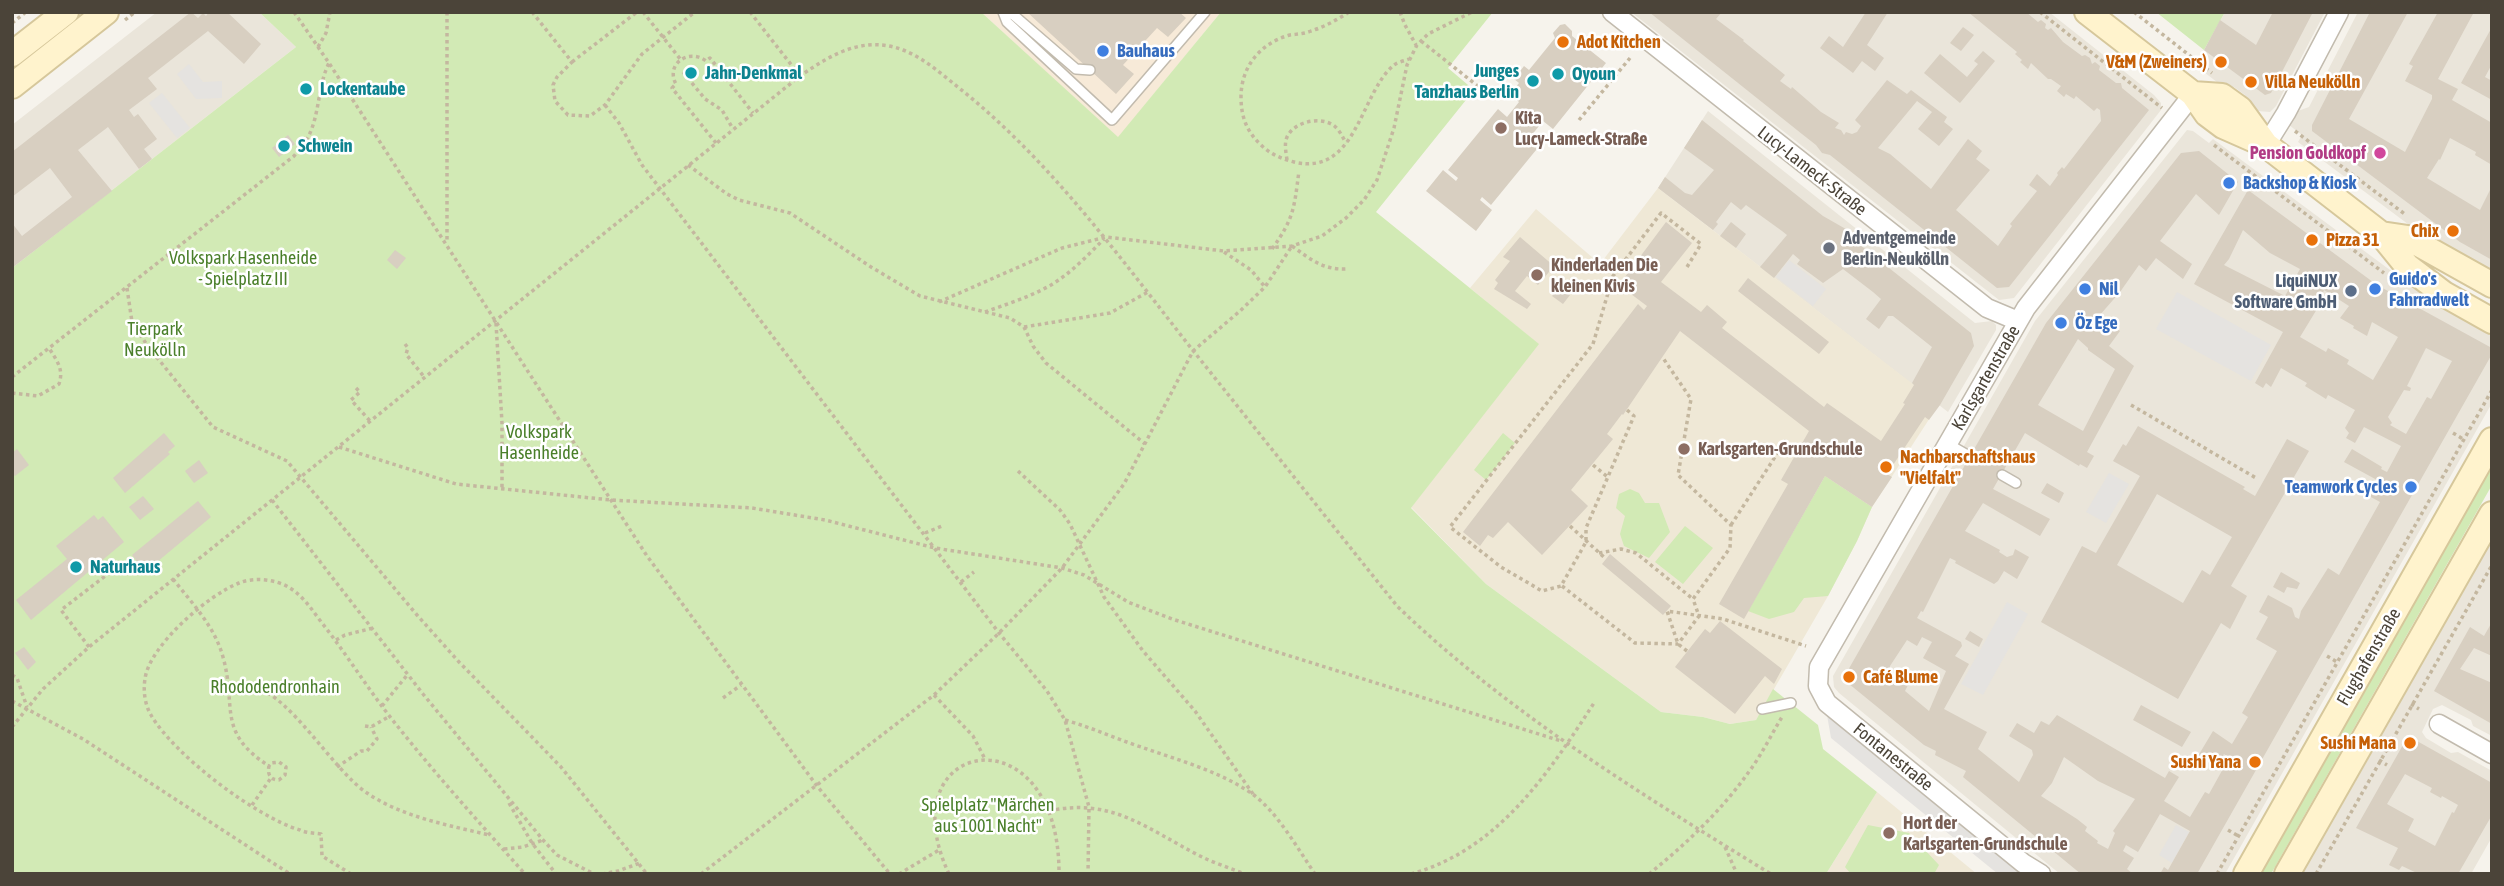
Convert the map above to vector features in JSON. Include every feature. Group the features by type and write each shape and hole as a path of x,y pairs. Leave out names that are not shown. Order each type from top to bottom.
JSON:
{"main road":[{"path":"12,54 65,12"},
{"path":"12,86 106,12"},
{"path":"2088,12 2193,94 2207,114 2226,128 2266,145 2381,234 2407,267 2444,294 2492,321"},
{"path":"2381,234 2408,238 2492,285"},
{"name":"Flughafenstraße","path":"2246,874 2474,440"},
{"name":"Flughafenstraße","path":"2287,874 2492,514"}],"street":[{"name":"Lucy-Lameck-Straße","path":"1612,12 1987,308 2018,321"},
{"path":"2266,145 2287,113 2339,12"},
{"name":"Karlsgartenstraße","path":"1818,686 1819,667 2018,321 2193,94"},
{"name":"Fontanestraße","path":"1818,686 1827,703 2023,863 2041,874"},
{"path":"2439,724 2492,754"}],"lane":[{"path":"1003,12 1007,22 1112,120 1205,12"},
{"path":"1010,12 1071,65 1081,71 1090,70"},
{"path":"1948,444 1969,456"},
{"path":"2003,475 2016,484"},
{"path":"1762,709 1791,704"}],"path":[{"path":"12,23 26,12"},
{"path":"294,12 647,556 817,786 890,874"},
{"path":"318,47 326,33 330,12"},
{"path":"447,12 447,245"},
{"path":"532,12 572,62"},
{"path":"637,12 562,69 553,85 555,101 568,114 590,116 605,105 642,54 695,12"},
{"path":"643,12 681,60"},
{"path":"750,12 800,76"},
{"path":"1349,12 1319,28 1292,35 1265,48 1248,65 1244,74 1241,101 1245,124 1265,148 1287,160 1301,163 1319,161 1336,153 1357,129 1374,93 1393,66 1409,59"},
{"path":"1400,12 1419,43 1489,94"},
{"path":"939,302 1062,248 1106,237 1224,251 1292,246 1322,236 1364,200 1377,180 1391,138 1409,59 1419,43 1428,34 1472,12"},
{"path":"2040,12 2162,108"},
{"path":"2134,12 2213,73"},
{"path":"12,727 43,689 89,647 753,113 830,56 854,46 877,44 902,50 926,62 980,105 1032,156 1106,237 1397,606 1431,639 1472,673 1567,742 1699,830 1771,874"},
{"path":"716,143 671,88 676,84 673,79 675,66 681,60 696,55 706,61 710,58 753,113"},
{"path":"1579,120 1630,58"},
{"path":"12,377 295,156 309,135 316,116 323,74 329,63"},
{"path":"683,72 705,99 722,110 733,129"},
{"path":"605,105 659,188 999,633 1047,691 1065,720 1089,807 1088,874"},
{"path":"1287,160 1285,145 1288,135 1307,122 1321,120 1330,123 1346,143"},
{"path":"2302,136 2407,216"},
{"path":"2211,142 2219,151 2386,275"},
{"path":"688,166 739,200 790,214 920,296 1010,318 1024,327 1033,346 1046,363 1145,444"},
{"path":"1272,249 1287,228 1293,213 1299,171"},
{"path":"1627,410 1634,416 1586,528 1586,542 1561,586 1542,591 1500,567 1450,527 1593,344 1613,276 1661,213 1701,244 1687,267"},
{"path":"984,312 1032,295 1052,284 1071,271 1106,237"},
{"path":"1292,246 1315,263 1332,270 1346,269"},
{"path":"701,874 934,695 1062,568 1124,484 1194,351 1265,286 1292,246"},
{"path":"1224,251 1251,270 1265,286"},
{"path":"127,288 132,322 147,345 213,426 287,461 425,624 561,767 647,874"},
{"path":"1024,327 1110,313 1149,292"},
{"path":"496,321 502,423 502,489"},
{"path":"405,344 408,348 406,354 425,378"},
{"path":"12,393 38,396 59,384 61,367 49,348"},
{"path":"1663,358 1690,399 1678,475 1731,525"},
{"path":"356,388 360,392 351,400 371,422"},
{"path":"2217,874 2474,440 2492,390"},
{"path":"2131,405 2256,478"},
{"path":"2453,433 2474,440"},
{"path":"1693,599 1730,548 1731,525 1786,440"},
{"path":"339,447 456,484 611,500 752,508 825,520 935,548 1062,568 1096,582 1128,602 1172,619 1567,742"},
{"path":"1593,466 1609,478"},
{"path":"1018,471 1060,510 1104,597 1143,650 1195,711 1253,794 1291,838 1315,874"},
{"path":"272,500 542,840 556,855 594,874"},
{"path":"924,534 942,526"},
{"path":"1570,526 1606,559"},
{"path":"1599,553 1621,549 1636,553 1693,599 1699,616"},
{"path":"89,647 61,610 117,567"},
{"path":"2316,874 2491,567"},
{"path":"961,582 975,572"},
{"path":"173,579 217,640 223,658 232,727 239,741 268,766"},
{"path":"351,874 322,856 321,834 300,831 273,819 208,775 174,744 149,713 145,699 145,677 153,658 197,610 240,583 272,582 284,585 303,599 390,716 526,874"},
{"path":"1561,586 1635,643 1678,644"},
{"path":"1687,651 1678,644 1667,611 1723,619 1806,646"},
{"path":"1678,644 1699,616"},
{"path":"336,640 373,628"},
{"path":"382,706 408,674"},
{"path":"12,675 17,678 27,708"},
{"path":"2414,681 2429,691"},
{"path":"227,685 253,686 275,698 337,766 378,800 420,817 490,835"},
{"path":"723,698 742,685"},
{"path":"934,695 973,736 985,759"},
{"path":"12,701 82,739 290,874"},
{"path":"1411,874 1444,861 1475,844 1512,814 1542,780 1594,703"},
{"path":"1648,874 1699,830 1749,772 1791,704"},
{"path":"365,726 371,727 390,716"},
{"path":"1065,720 1185,762 1253,794"},
{"path":"337,766 361,751 367,751 375,743 377,739 371,727"},
{"path":"2371,756 2387,765"},
{"path":"949,874 933,825 941,786 958,769 985,759 1009,764 1036,786 1049,811 1057,843 1059,874"},
{"path":"268,766 279,762 286,767 283,778 271,778"},
{"path":"268,766 268,775 271,778"},
{"path":"252,805 271,778"},
{"path":"505,795 532,843 556,874"},
{"path":"1049,811 1066,807 1089,807 1120,813 1203,858 1245,874"},
{"path":"2228,830 2240,837"},
{"path":"503,849 523,847 542,840"},
{"path":"1725,845 1737,874"},
{"path":"899,874 939,850"},
{"path":"603,874 640,863"}],"shaded area":[{"path":"157,12 259,12 296,47 12,268 12,125"},
{"path":"981,12 1221,12 1118,138"},
{"path":"1631,12 2049,12 2154,95 2161,103 2161,110 2014,298 1999,300"},
{"path":"2225,12 2325,12 2276,106 2270,112 2257,111 2245,95 2234,87 2230,92 2196,66"},
{"path":"2358,12 2492,12 2492,276 2428,239 2298,142 2302,135 2289,125 2292,113 2309,107"},
{"path":"189,64 203,82 222,81 222,98 196,99 177,74"},
{"path":"162,93 190,128 177,138 149,103"},
{"path":"1708,111 1975,323 1992,321 1996,325 1996,330 1948,412 1658,188"},
{"path":"2187,130 2193,131 2209,143 2213,139 2390,270 2473,320 2471,324 2492,336 2492,403 2225,874 2060,874 1839,693 1834,687 1833,676 2035,321"},
{"name":"Karlsgarten-Grundschule","path":"1658,188 1939,404 1872,507 1828,596 1756,720 1730,724 1703,717 1661,712 1486,584 1411,507 1538,344 1470,288 1536,209 1600,264"},
{"path":"1789,260 1826,289 1813,306 1776,277"},
{"path":"2177,292 2271,345 2251,381 2156,329"},
{"path":"2109,473 2129,484 2106,523 2086,512"},
{"path":"2492,541 2492,736 2473,726 2471,720 2442,705 2433,709 2422,732 2426,738 2451,753 2458,752 2492,771 2492,837 2471,874 2303,874"},
{"path":"2007,602 2028,614 1983,695 1961,684"},
{"path":"1827,715 2021,874 1998,874 1831,738"},
{"name":"Hort der Karlsgarten-Grundschule","path":"1877,792 1977,874 1826,874"},
{"path":"2176,825 2189,832 2172,863 2159,855"}],"green space":[{"name":"Volkspark Hasenheide","path":"259,12 981,12 1118,137 1221,12 1493,12 1448,68 1474,90 1376,212 1539,344 1411,508 1486,584 1661,712 1703,717 1730,724 1756,720 1773,689 1818,725 1823,749 1877,792 1826,874 12,874 12,268 296,47"},
{"path":"2156,12 2225,12 2204,50"},
{"path":"1503,433 1515,443 1486,480 1474,470"},
{"path":"2492,458 2492,485 2271,874 2256,874"},
{"path":"1825,476 1872,507 1828,596 1804,598 1794,612 1769,619 1748,611"},
{"path":"1630,489 1639,493 1645,503 1659,503 1670,532 1649,558 1624,546 1620,534 1625,516 1616,508 1619,494"},
{"path":"1685,526 1713,548 1683,584 1655,562"},
{"path":"1868,825 1909,833 1939,865 1934,874 1851,874 1845,867"}],"building":[{"path":"191,12 198,18 203,13 206,16 209,12 227,12 261,44 244,64 208,31 148,78 157,89 129,110 134,117 138,114 157,139 144,149 152,159 139,169 108,127 78,150 112,191 12,268 12,223 22,236 72,197 50,168 12,197 12,152"},
{"name":"Bauhaus","path":"1027,12 1179,12 1186,18 1168,37 1157,28 1123,65 1134,74 1116,94"},
{"path":"1649,12 1722,12 1716,19 1785,75 1780,81 1839,123 1835,128 1841,130 1844,135 1846,132 1857,132 1861,126 1855,120 1887,80 1907,94 1911,90 1947,117 1944,122 1953,129 1939,146 1918,129 1932,112 1917,101 1878,148 1890,154 1931,189 1968,139 1982,151 1976,159 1990,170 1956,210 1998,246 2012,226 2010,224 2037,191 2029,185 2037,174 2050,186 2057,173 2062,167 2064,169 2101,121 2100,110 2097,108 2094,111 2076,96 2074,99 2066,94 2064,97 2057,91 2061,86 2048,79 2031,63 2028,69 2020,62 2022,60 2015,54 2017,52 1968,12 2026,12 2038,22 2041,20 2046,24 2045,28 2051,28 2063,42 2082,56 2090,58 2092,64 2095,62 2100,66 2099,70 2116,83 2121,83 2122,88 2149,110 2009,287 1997,288 1830,155 1822,153 1816,145"},
{"path":"1866,12 1888,12 1867,45 1884,58 1875,71 1862,61 1853,73 1820,48 1829,36 1843,47"},
{"path":"2273,12 2313,12 2271,93 2265,95 2204,50 2220,20 2256,45"},
{"path":"2370,12 2408,12 2349,119 2405,152 2432,99 2432,95 2405,81 2413,66 2409,64 2438,12 2474,12 2438,79 2458,89 2452,100 2492,123 2492,165 2475,155 2476,152 2450,138 2440,160 2427,178 2480,210 2492,186 2492,260 2460,242 2312,131 2312,125"},
{"path":"1565,24 1572,31 1572,36 1606,63 1553,129 1543,121 1531,136 1541,144 1491,205 1482,197 1480,200 1492,210 1476,231 1426,191 1443,170 1456,181 1458,178 1448,170 1498,109 1507,117 1519,102 1510,94 1519,83 1514,79 1524,66 1529,70 1555,38 1553,33 1560,25"},
{"path":"1963,27 1974,35 1961,51 1950,43"},
{"path":"2492,27 2492,64 2485,77 2492,81 2492,100 2461,83"},
{"path":"1983,51 1995,61 1960,103 1924,73 1940,54 1967,77 1978,64 1974,61"},
{"name":"Lockentaube","path":"300,83 313,85 312,95 299,93"},
{"path":"1702,120 1823,216 1851,232 1857,239 1855,241 1971,333 1974,346 1940,405 1929,420 1925,417 1887,474 1892,477 1872,507 1825,476 1744,619 1719,604 1788,484 1781,480 1809,431 1680,331 1607,434 1613,439 1571,490 1588,506 1542,555 1508,522 1493,538 1488,535 1480,546 1463,532 1638,304 1644,310 1647,306 1619,285 1666,222 1692,243 1661,282 1701,312 1707,305 1727,322 1722,328 1824,407 1827,403 1881,441 1905,404 1903,403 1914,385 1912,383 1932,347 1893,316 1888,316 1879,329 1866,319 1881,299 1873,292 1843,269 1823,283 1797,264 1800,260 1793,254 1774,278 1760,267 1787,235 1782,231 1746,205 1741,210 1731,202 1713,230 1658,188 1665,177 1685,193 1692,195 1714,170 1684,148"},
{"name":"Schwein","path":"288,135 295,144 279,157 272,148"},
{"path":"2199,151 2238,182 2219,215 2196,194 2160,241 2192,264 2183,279 2156,258 2146,271 2139,265 2099,316 2120,331 2109,346 2134,366 2087,452 2094,456 2087,468 2080,464 2079,466 2025,433 1993,489 2050,519 2040,536 1983,503 1965,531 2000,550 1999,552 2007,557 2013,555 2015,549 2029,557 2017,579 2004,571 1994,584 1950,558 1923,612 1921,611 1917,618 1961,642 1962,646 1955,656 1969,664 1944,709 1987,732 1978,749 2019,782 2033,755 2032,750 2009,736 2017,723 2034,733 2041,721 2049,725 2057,715 2165,778 2169,771 2179,777 2164,801 2190,817 2205,792 2209,794 2229,758 2224,754 2216,767 2198,756 2213,731 2232,744 2248,717 2242,713 2277,651 2256,639 2268,617 2259,612 2268,595 2292,608 2295,617 2299,619 2301,611 2328,568 2339,575 2380,502 2369,496 2377,480 2344,462 2352,449 2387,472 2401,446 2364,427 2355,443 2346,438 2349,433 2345,428 2355,410 2328,395 2326,399 2305,386 2307,383 2281,368 2271,387 2266,383 2263,388 2255,383 2283,332 2194,284 2248,190 2377,285 2490,347 2492,354 2197,874 2160,874 2164,867 2168,870 2190,831 2160,814 2138,852 2126,845 2123,851 2134,858 2127,869 2133,874 2081,874 1963,777 1966,771 1935,755 1936,751 1924,745 1843,679 2046,323 2181,153","holes":["2243,230 2270,253 2300,269 2285,296 2224,265","2324,290 2349,306 2340,318 2354,326 2353,328 2367,336 2372,322 2398,337 2373,380 2347,364 2349,360 2328,348 2326,352 2300,337 2317,309","2078,339 2088,350 2115,369 2083,431 2038,405","2426,348 2452,361 2431,399 2427,397 2406,434 2390,425 2392,423 2388,417 2404,390 2410,391 2411,388 2407,386","1922,637 1932,642 1923,658 1946,671 1929,711 1905,691 1909,683 1891,677 1889,673 1890,666 1907,640 1917,646","2064,757 2098,781 2135,799 2113,831 2115,833 2108,849 2097,843 2098,841 2085,831 2087,827 2077,819 2041,796 2052,783"]},
{"path":"1731,222 1746,234 1736,248 1720,236"},
{"path":"1520,237 1554,266 1538,285 1527,276 1515,291 1531,304 1527,309 1494,289 1498,283 1495,280 1510,261 1503,257"},
{"path":"395,250 406,258 397,269 387,260"},
{"path":"1748,278 1829,342 1819,354 1738,291"},
{"path":"1560,287 1570,295 1563,304 1552,296"},
{"path":"2138,426 2245,487 2243,489 2255,496 2287,439 2309,451 2231,586 2247,596 2230,629 2221,623 2178,699 2041,622 2082,546 2096,553 2140,476 2113,461 2123,444 2126,446","holes":["2157,494 2232,537 2210,575 2202,570 2183,603 2117,565"]},
{"path":"164,433 175,446 168,452 170,454 125,493 113,478"},
{"path":"17,449 29,465 15,476 12,473 12,453"},
{"path":"199,460 208,473 194,483 185,471"},
{"path":"2047,483 2064,493 2059,503 2041,493"},
{"path":"143,496 154,509 140,520 129,507"},
{"path":"198,501 211,517 145,572 132,555"},
{"name":"Naturhaus","path":"94,515 98,520 103,516 124,542 31,620 16,600 67,559 56,546"},
{"path":"1610,554 1671,606 1663,615 1602,564"},
{"path":"2281,572 2300,583 2297,589 2287,587 2284,593 2273,587"},
{"path":"1720,621 1782,669 1774,684 1765,676 1735,714 1675,667 1705,629 1710,633"},
{"path":"2492,622 2492,656 2474,648 2460,669 2492,683 2492,724 2434,691 2470,627 2484,636"},
{"path":"1970,631 1983,639 1979,647 1965,639"},
{"path":"24,647 36,662 28,670 15,653"},
{"path":"2141,705 2191,732 2182,747 2133,720"},
{"path":"2408,736 2492,783 2492,815 2458,874 2419,874 2402,866 2399,870 2389,865 2398,848 2356,828","holes":["2405,774 2432,788 2430,792 2458,805 2435,846 2408,831 2414,819 2387,804"]}],"place":[{"name":"Adot Kitchen","path":"1563,42"},
{"name":"Bauhaus","path":"1103,51"},
{"name":"V&M (Zweiners)","path":"2221,62"},
{"name":"Jahn-Denkmal","path":"691,73"},
{"name":"Oyoun","path":"1558,74"},
{"name":"Junges Tanzhaus Berlin","path":"1533,81"},
{"name":"Villa Neukölln","path":"2251,82"},
{"name":"Lockentaube","path":"306,89"},
{"name":"Kita Lucy-Lameck-Straße","path":"1501,128"},
{"name":"Schwein","path":"284,146"},
{"name":"Pension Goldkopf","path":"2380,153"},
{"name":"Backshop & Kiosk","path":"2229,183"},
{"name":"Chix","path":"2453,231"},
{"name":"Pizza 31","path":"2312,240"},
{"name":"Adventgemeinde Berlin-Neukölln","path":"1829,248"},
{"name":"Kinderladen Die kleinen Kivis","path":"1537,275"},
{"name":"Nil","path":"2085,289"},
{"name":"Guido's Fahrradwelt","path":"2375,289"},
{"name":"LiquiNUX Software GmbH","path":"2351,291"},
{"name":"Öz Ege","path":"2061,323"},
{"name":"Karlsgarten-Grundschule","path":"1684,449"},
{"name":"Nachbarschaftshaus \"Vielfalt\"","path":"1886,467"},
{"name":"Teamwork Cycles","path":"2411,487"},
{"name":"Naturhaus","path":"76,567"},
{"name":"Café Blume","path":"1849,677"},
{"name":"Sushi Mana","path":"2410,743"},
{"name":"Sushi Yana","path":"2255,762"},
{"name":"Hort der Karlsgarten-Grundschule","path":"1889,833"}],"park label":[{"name":"Volkspark Hasenheide - Spielplatz III","path":"243,268"},
{"name":"Tierpark Neukölln","path":"155,339"},
{"name":"Rhododendronhain","path":"275,687"},
{"name":"Spielplatz \"Märchen aus 1001 Nacht\"","path":"988,815"}]}
